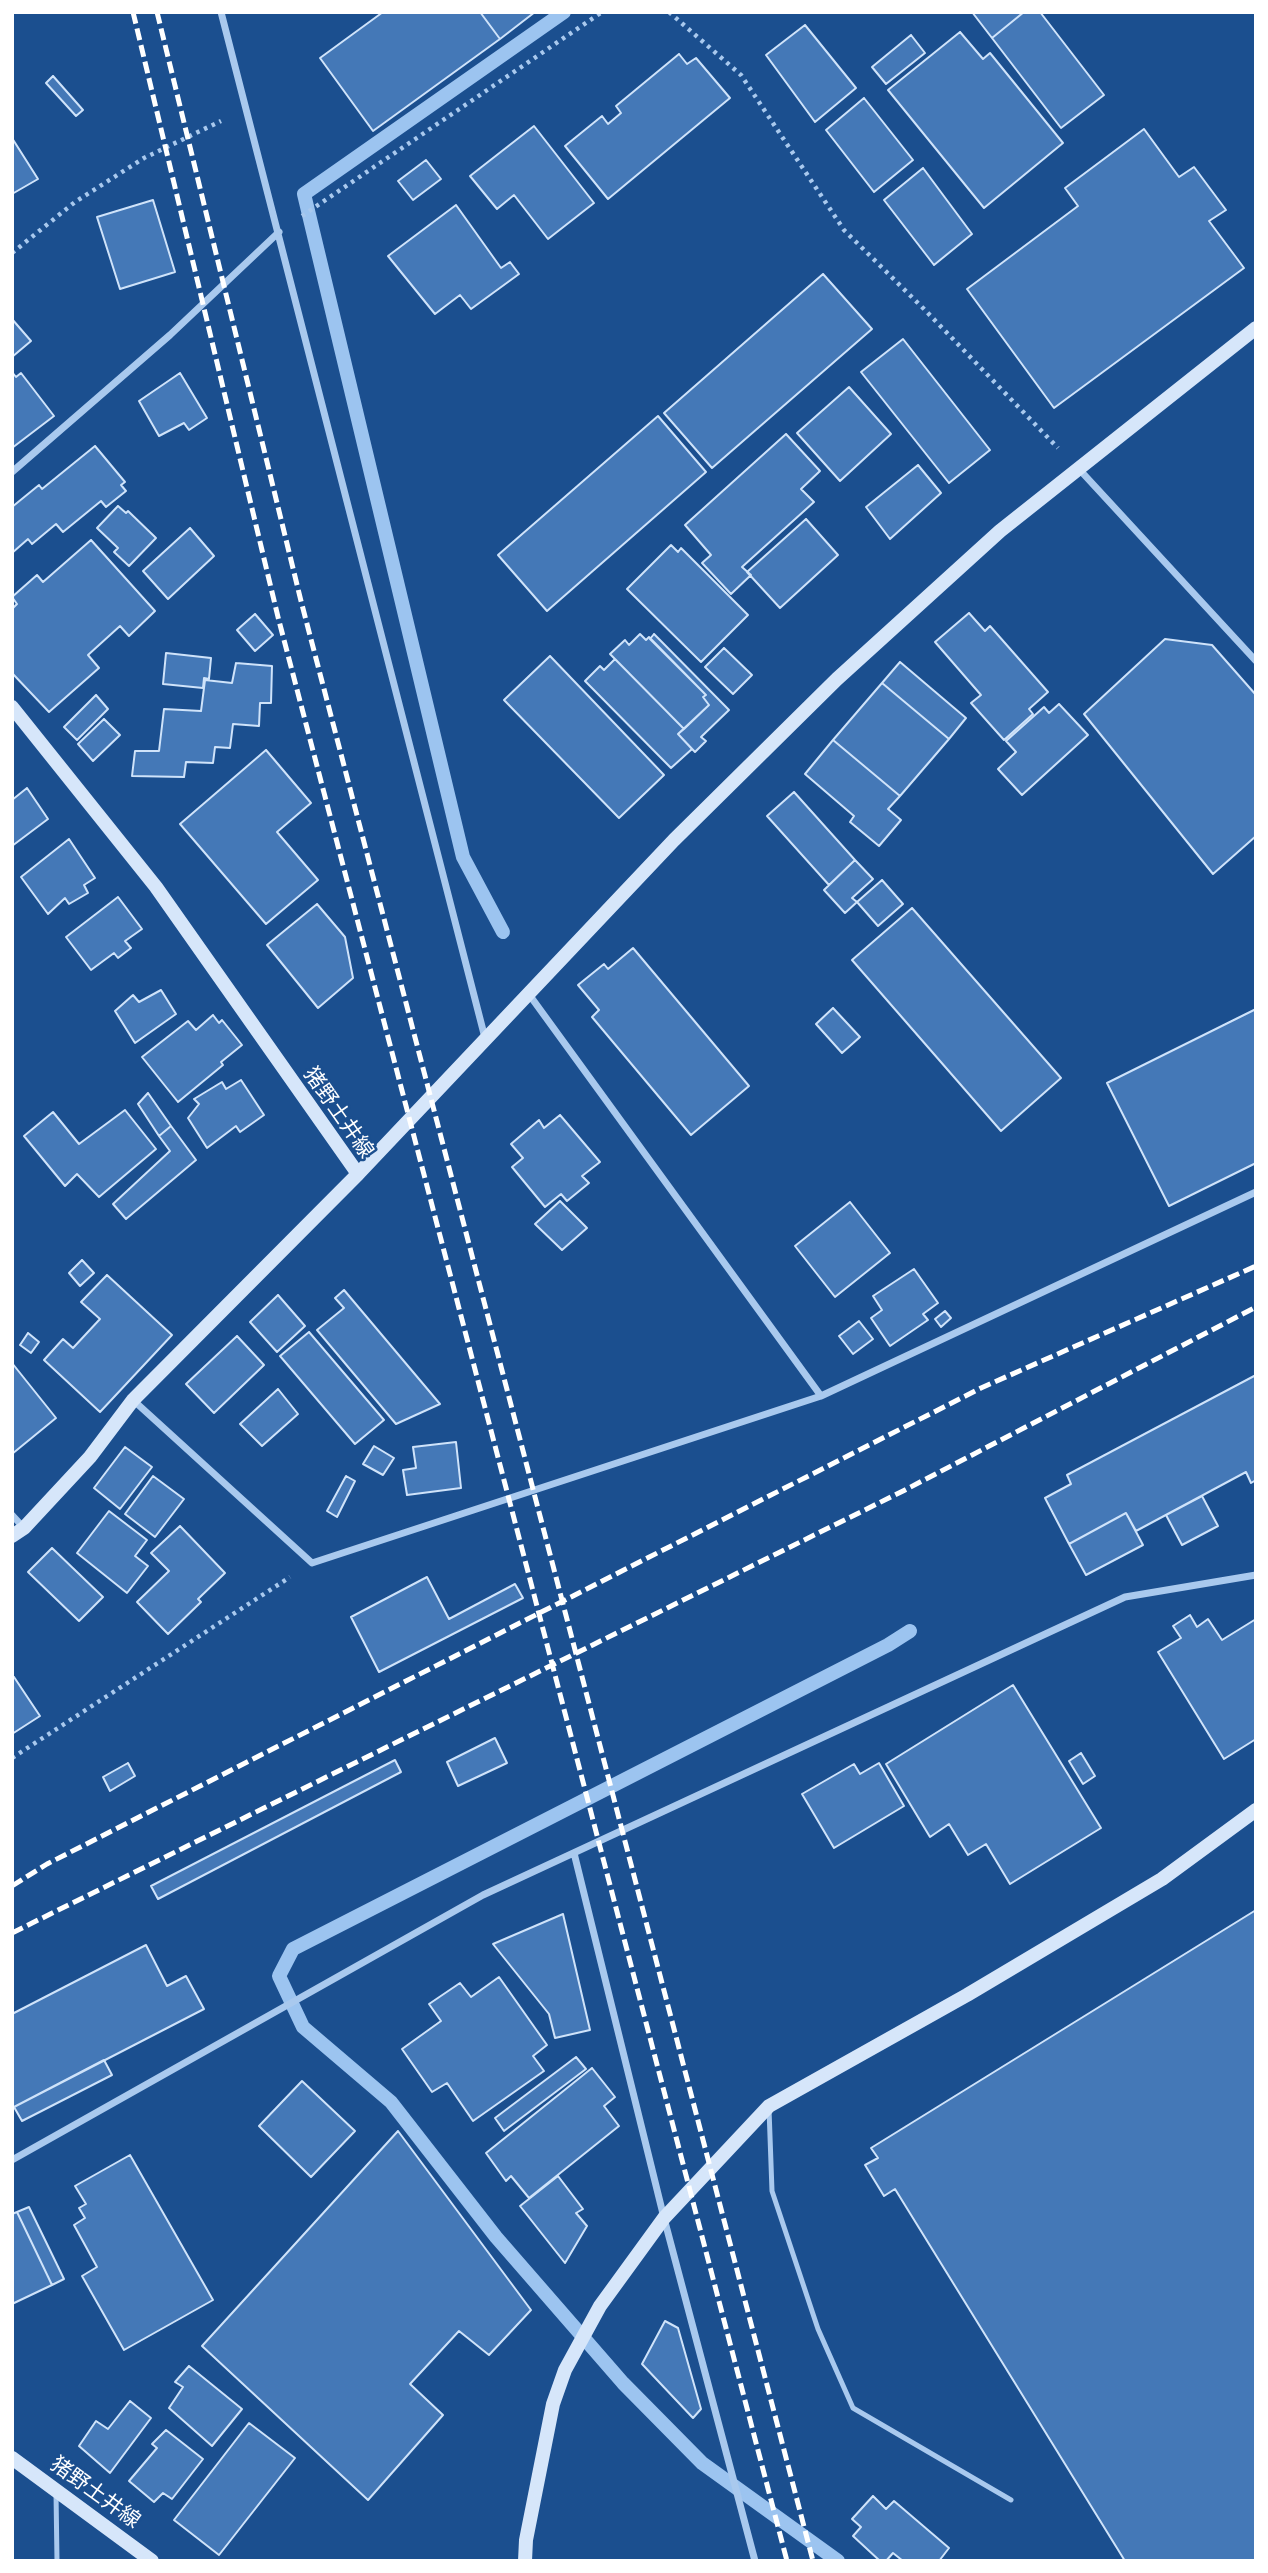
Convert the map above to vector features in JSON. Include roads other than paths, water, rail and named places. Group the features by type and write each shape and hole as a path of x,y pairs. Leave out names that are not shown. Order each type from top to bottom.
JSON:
{"street":[{"path":"221,12 485,1039"},
{"path":"12,472 170,335 279,232"},
{"path":"358,1174 674,840 837,679 1000,531 1256,328"},
{"path":"1078,468 1256,661"},
{"name":"猪野土井線","path":"12,708 156,887 358,1174 132,1400 90,1457 18,1532"},
{"path":"528,993 821,1396"},
{"path":"132,1400 312,1563 821,1396 1256,1192"},
{"path":"12,1515 18,1532"},
{"path":"12,2160 483,1895 1125,1597 1256,1575"},
{"path":"525,2561 526,2540 553,2404 565,2370 600,2305 664,2218 769,2106 967,1995 1163,1879 1256,1811"},
{"path":"574,1853 664,2218 755,2561"},
{"name":"猪野土井線","path":"12,2458 152,2561"}],"lane":[{"path":"769,2106 772,2191 818,2329 853,2408 1012,2500"},
{"path":"56,2490 57,2561"}],"waterway":[{"path":"503,932 463,857 304,194 564,12"},
{"path":"838,2561 702,2463 623,2383 496,2237 391,2102 303,2027 279,1976 293,1949 888,1645 910,1631"}],"railway":[{"path":"133,12 278,617 787,2561"},
{"path":"157,12 301,601 813,2561"},
{"path":"12,1886 47,1864 981,1388 1256,1266"},
{"path":"12,1933 903,1491 1256,1307"}]}
